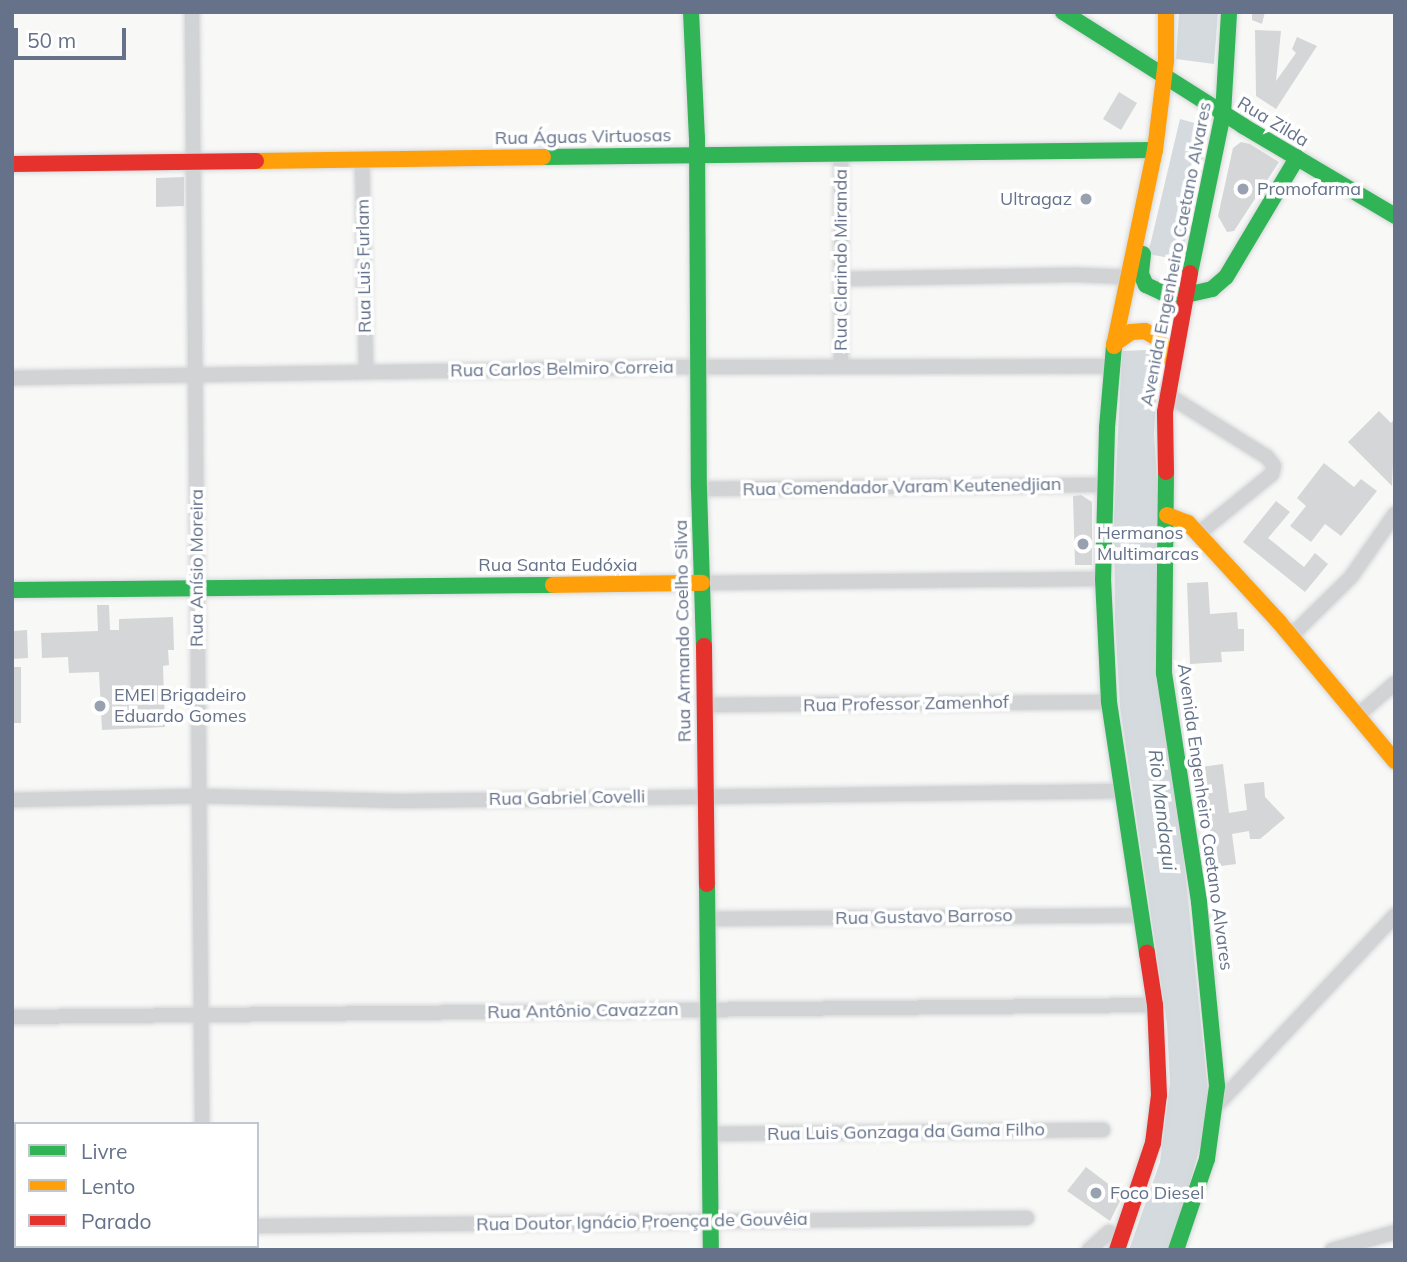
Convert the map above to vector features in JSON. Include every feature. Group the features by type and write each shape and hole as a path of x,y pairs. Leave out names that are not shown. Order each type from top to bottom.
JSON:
{"street":[{"name":"Rua Anísio Moreira","path":"192,12 202,1122"},
{"name":"Rua Armando Coelho Silva","path":"691,12 696,155 711,1250"},
{"name":"Rua Zilda","path":"1063,12 1223,114 1395,216"},
{"path":"1117,1250 1153,1143 1159,1095 1154,1005 1108,702 1103,579 1105,485 1111,366 1142,227 1155,150 1164,76 1167,12"},
{"name":"Avenida Engenheiro Caetano Alvares","path":"1178,1242 1207,1159 1215,1107 1216,1068 1207,974 1164,673 1166,394 1223,114 1229,12"},
{"name":"Rua Águas Virtuosas","path":"12,164 1155,150"},
{"name":"Rua Clarindo Miranda","path":"841,154 841,365"},
{"path":"1142,227 1145,238 1142,279 1163,293 1186,295 1212,289 1226,277 1297,158"},
{"name":"Rua Luis Furlam","path":"362,159 366,372"},
{"path":"841,279 1079,275 1130,277"},
{"path":"1114,344 1132,332 1145,331 1159,339 1172,361"},
{"name":"Rua Carlos Belmiro Correia","path":"12,378 698,366 1111,366"},
{"path":"1166,394 1267,457 1274,466 1272,474 1198,534"},
{"name":"Rua Comendador Varam Keutenedjian","path":"699,489 1105,485"},
{"path":"1291,636 1351,577 1395,514"},
{"path":"1167,515 1188,523 1291,636 1395,761"},
{"name":"Rua Santa Eudóxia","path":"12,590 1103,579"},
{"path":"1358,715 1395,683"},
{"name":"Rua Professor Zamenhof","path":"704,705 1108,702"},
{"name":"Rua Gabriel Covelli","path":"12,800 199,796 400,801 1121,791"},
{"name":"Rua Gustavo Barroso","path":"707,919 1141,915"},
{"path":"1215,1107 1395,915"},
{"name":"Rua Antônio Cavazzan","path":"12,1017 1154,1005"},
{"name":"Rua Luis Gonzaga da Gama Filho","path":"710,1134 1103,1130"},
{"name":"Rua Doutor Ignácio Proença de Gouvêia","path":"259,1226 1027,1218"},
{"path":"1089,1250 1109,1232"},
{"path":"1332,1250 1395,1232"},
{"path":"1178,1242 1190,1250"}],"water":[{"path":"1179,12 1218,12 1214,64 1176,59"},
{"path":"1180,119 1209,127 1181,260 1148,254"},
{"name":"Rio Mandaqui","path":"1146,350 1159,353 1154,434 1182,841 1210,1111 1171,1250 1129,1250 1160,1162 1170,1083 1167,1024 1120,707 1115,620 1114,515 1122,351"}],"building":[{"path":"1252,12 1265,12 1262,24 1252,20"},
{"path":"1255,30 1281,31 1276,81 1296,53 1292,49 1297,37 1317,46 1276,109 1256,96"},
{"path":"1119,92 1137,103 1121,130 1103,119"},
{"name":"Promofarma","path":"1241,142 1250,144 1279,162 1234,231 1227,232 1218,216 1233,148"},
{"path":"184,177 184,206 156,207 156,178"},
{"path":"1379,411 1391,423 1395,418 1392,486 1348,442"},
{"path":"1324,463 1354,487 1361,479 1377,491 1341,536 1325,524 1311,542 1290,526 1306,506 1297,498"},
{"name":"Hermanos Multimarcas","path":"1081,495 1092,502 1092,565 1075,565 1073,496"},
{"path":"1276,501 1290,512 1268,538 1304,567 1315,553 1328,564 1305,592 1243,542"},
{"path":"1208,582 1210,614 1237,612 1238,629 1244,629 1244,651 1221,652 1222,662 1190,664 1187,583"},
{"path":"97,605 109,605 110,630 119,630 119,619 173,617 174,650 168,650 169,665 163,666 165,727 102,730 99,672 69,673 68,657 42,658 41,633 98,631"},
{"path":"27,630 28,658 12,659 12,631"},
{"path":"12,667 21,667 21,723 12,723"},
{"path":"1223,764 1229,813 1247,810 1244,784 1264,782 1265,797 1285,818 1260,839 1250,839 1249,831 1232,834 1236,864 1214,867 1201,767"},
{"name":"Foco Diesel","path":"1086,1167 1123,1195 1110,1221 1067,1191"}],"traffic: fast":[{"path":"691,12 697,138 699,489 704,646"},
{"path":"1063,12 1243,126 1395,216"},
{"path":"1190,273 1223,114 1229,12"},
{"path":"543,157 1155,150"},
{"path":"1186,295 1212,289 1226,277 1297,158"},
{"path":"1143,254 1141,274 1146,285 1163,293 1186,295"},
{"path":"1114,346 1107,428 1103,579 1109,702 1147,953"},
{"path":"1166,472 1164,673 1199,902 1217,1086 1207,1159 1176,1250"},
{"path":"12,590 553,585"},
{"path":"707,884 711,1250"}],"traffic: slow":[{"path":"1114,346 1155,150 1166,60 1166,12"},
{"path":"256,161 543,157"},
{"path":"1114,344 1131,332 1145,331 1159,339 1172,361"},
{"path":"1167,515 1188,523 1279,622 1395,761"},
{"path":"553,585 702,583"}],"traffic: jam":[{"path":"12,164 256,161"},
{"path":"1166,472 1165,412 1190,273"},
{"path":"704,646 707,884"},
{"path":"1117,1250 1153,1143 1159,1095 1155,1005 1147,953"}],"place":[{"name":"Promofarma","path":"1243,189"},
{"name":"Ultragaz","path":"1086,199"},
{"name":"Hermanos Multimarcas","path":"1083,544"},
{"name":"EMEI Brigadeiro Eduardo Gomes","path":"100,706"},
{"name":"Foco Diesel","path":"1096,1193"}]}
